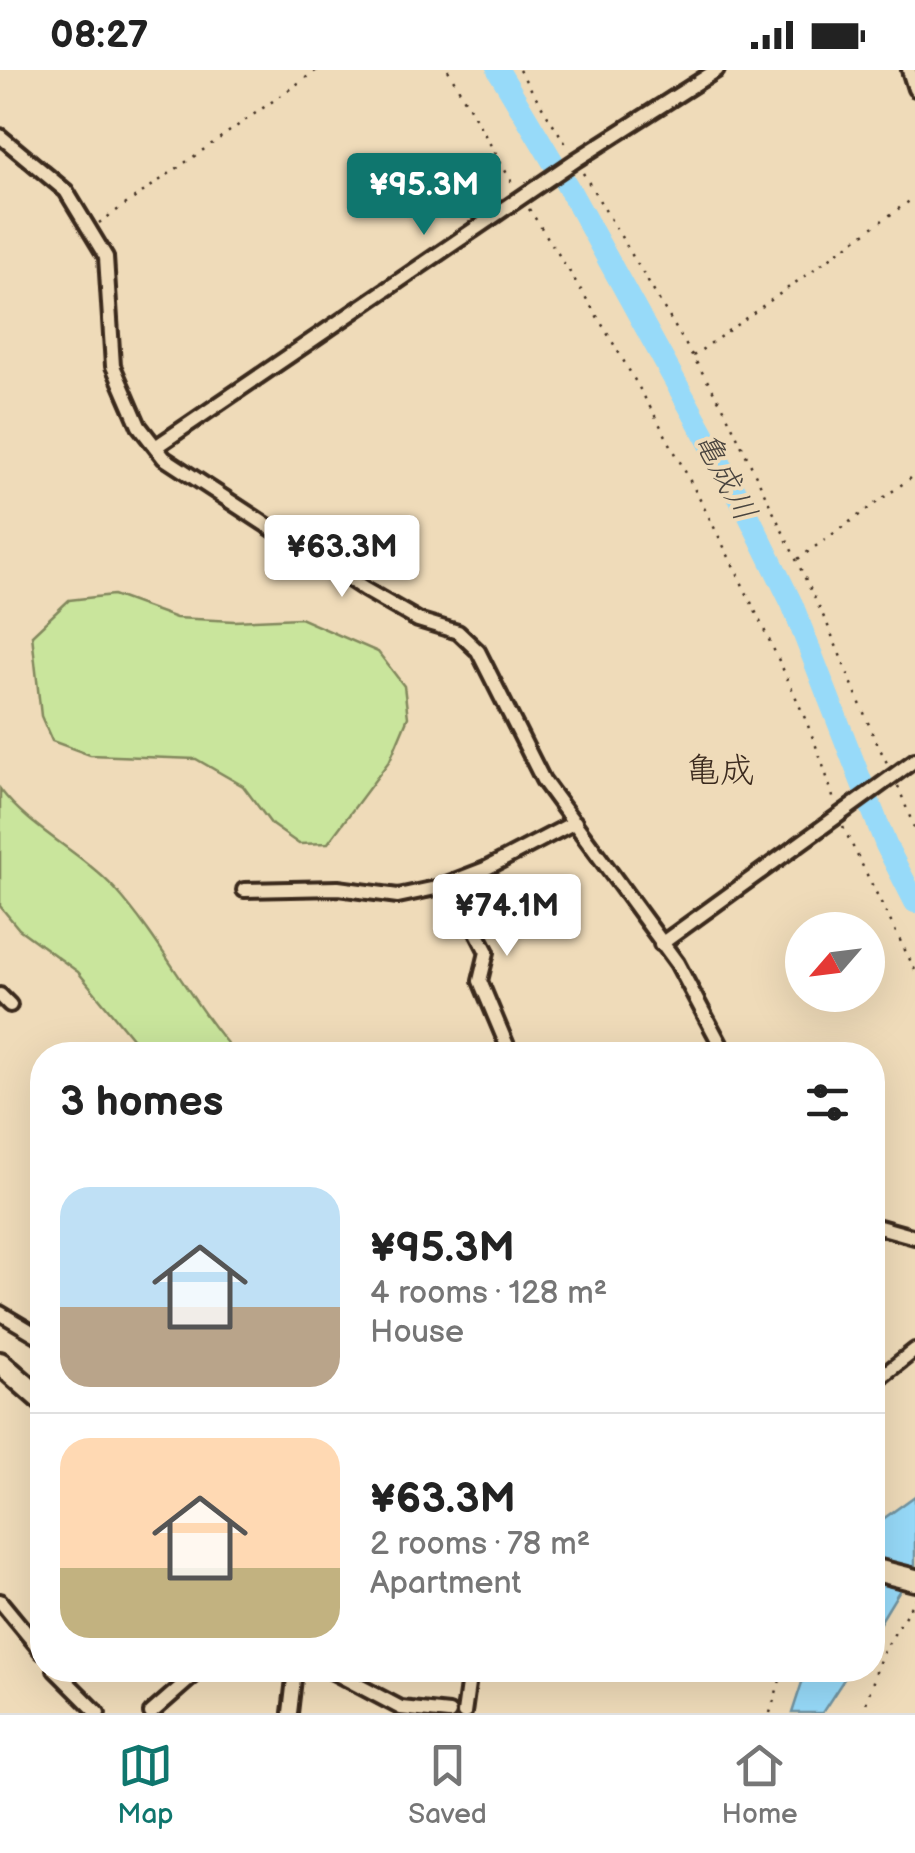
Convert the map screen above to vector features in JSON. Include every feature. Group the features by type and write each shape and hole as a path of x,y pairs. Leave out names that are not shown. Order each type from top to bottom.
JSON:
{"main road":[{"path":"0,1363 30,1389"},
{"path":"885,1572 915,1580"}],"street":[{"path":"157,446 576,160 717,70"},
{"path":"909,70 915,89"},
{"path":"0,136 66,191 106,257 113,366 139,426 164,458 364,589 418,620 458,632 478,651 543,780 677,963 719,1042"},
{"path":"661,944 915,760"},
{"path":"244,890 338,888 398,896 452,884 574,822"},
{"path":"452,884 487,952 480,981 506,1042"},
{"path":"885,1229 915,1237"},
{"path":"0,1313 30,1331"},
{"path":"885,1374 915,1350"},
{"path":"0,1601 30,1637"},
{"path":"68,1682 98,1713"},
{"path":"151,1713 186,1682"},
{"path":"290,1713 294,1682"},
{"path":"353,1682 402,1708 449,1713"},
{"path":"464,1713 468,1682"}],"path":[{"path":"90,230 317,70"},
{"path":"448,70 521,198 598,312 720,535 827,776 838,816 915,970"},
{"path":"519,70 723,407 828,626 915,830"},
{"path":"692,357 915,197"},
{"path":"797,560 915,475"},
{"path":"885,1649 915,1599"},
{"path":"770,1713 779,1682"},
{"path":"863,1713 873,1682"}],"green space":[{"path":"113,595 176,618 300,618 378,652 404,686 408,717 390,760 328,843 299,844 272,825 243,786 196,759 90,755 52,741 41,716 32,635 69,600"},
{"path":"0,789 26,816 115,889 227,1042 135,1042 78,972 19,929 0,906"}],"water":[{"path":"915,1496 915,1565 885,1614 885,1518"},
{"path":"802,1682 842,1682 822,1713 792,1713"}],"waterway":[{"name":"亀成川","path":"498,70 572,194 745,508 792,604 886,845 915,902"}],"district":[{"name":"亀成","path":"720,770"}]}
